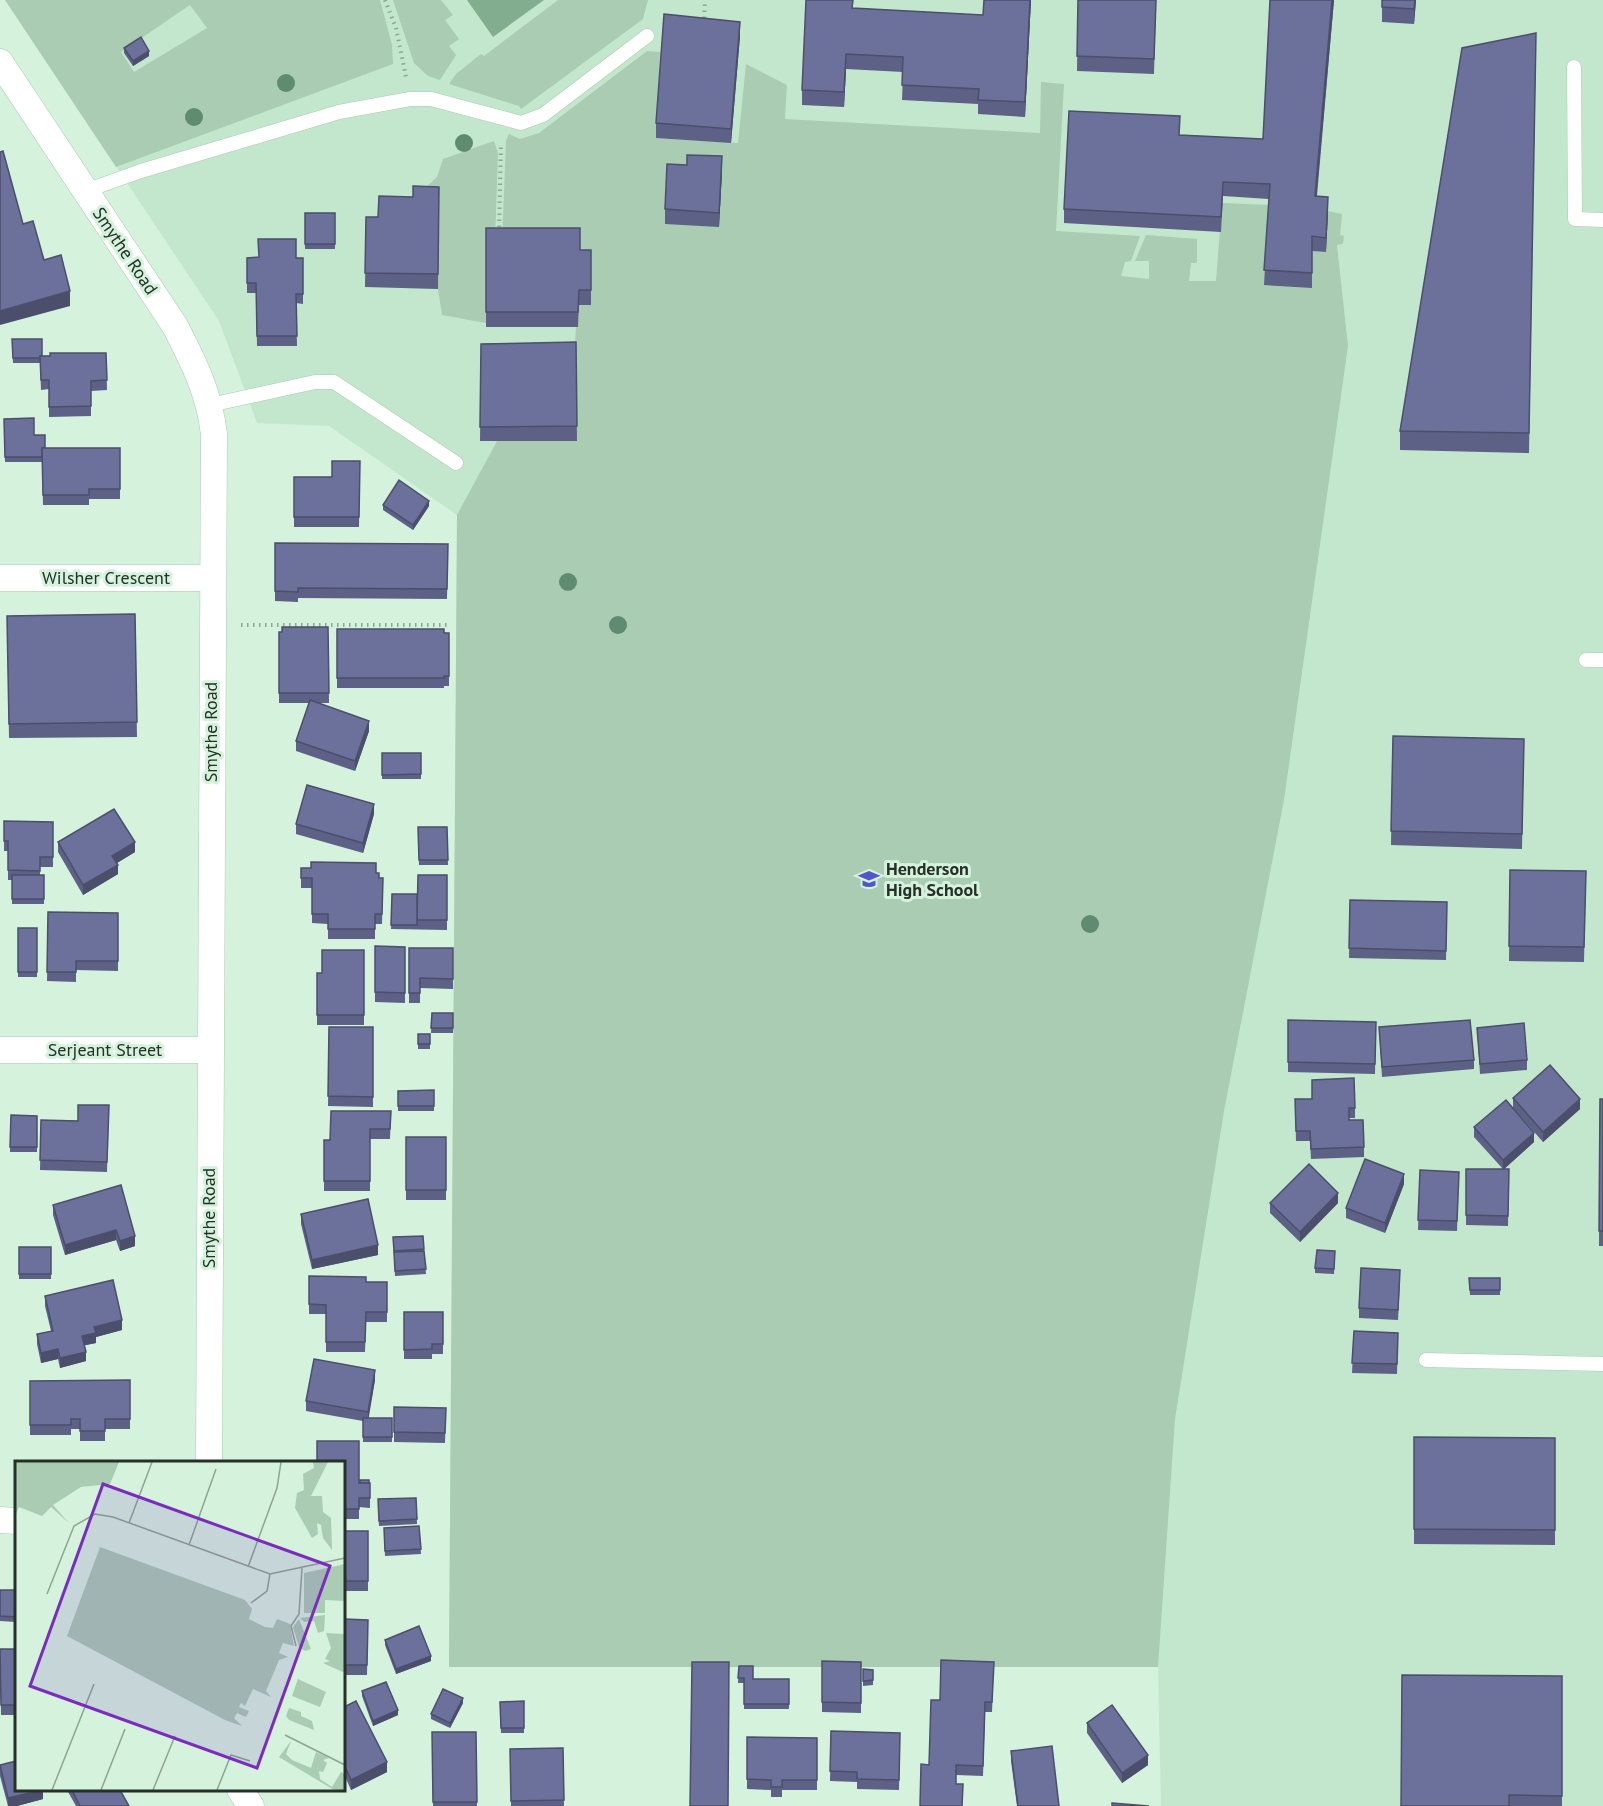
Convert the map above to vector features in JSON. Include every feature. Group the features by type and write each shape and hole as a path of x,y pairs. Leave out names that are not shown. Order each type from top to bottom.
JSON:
{"street":[{"name":"Smythe Road","path":"0,62 175,326 197,370 210,405 213,434 209,1461"},
{"name":"Wilsher Crescent","path":"0,578 211,578"},
{"name":"Serjeant Street","path":"0,1050 210,1050"},
{"path":"0,1520 15,1521"},
{"path":"241,1791 251,1806"}],"lane":[{"path":"85,191 141,171 339,112 410,99 431,99 520,123 543,115 647,36"},
{"path":"1574,67 1575,219 1603,220"},
{"path":"210,405 315,382 334,382 456,463"},
{"path":"1586,660 1603,660"},
{"path":"1426,1360 1603,1364"}],"path":[{"path":"385,0 396,28 410,99"},
{"path":"693,21 704,21 705,0"},
{"path":"499,243 501,143"},
{"path":"238,626 447,625"}],"shaded area":[{"name":"Henderson High School","path":"5,0 1603,0 1603,1806 1161,1806 1158,1667 449,1667 457,515 329,426 257,423 219,321"},
{"path":"5,0 380,0 392,45 393,64 116,167","holes":["190,5 207,28 134,72 121,52"]},
{"path":"393,0 441,0 453,15 445,20 459,39 449,46 456,55 440,80 428,76 414,63"},
{"path":"467,0 544,0 493,37"},
{"path":"558,0 648,0 643,19 521,109 519,106 449,84 456,74 481,54 484,56"},
{"name":"Henderson High School","path":"647,51 660,52 656,138 738,143 746,64 787,85 785,119 1040,133 1041,82 1064,84 1056,231 1140,236 1131,261 1125,262 1121,276 1149,279 1149,261 1135,261 1146,235 1197,239 1197,263 1191,263 1189,281 1216,281 1222,203 1270,205 1312,251 1326,252 1328,211 1342,214 1340,235 1344,236 1343,244 1337,245 1348,346 1284,800 1224,1111 1175,1419 1158,1667 449,1667 457,515 497,441 577,440 574,357 576,327 578,327 579,305 591,304 591,265 502,243 506,141 509,134 520,139 539,133"},
{"path":"494,141 498,153 495,243 486,243 486,323 442,315 438,289 439,203 437,196 419,194 437,177 443,159"}],"building":[{"path":"806,0 853,0 852,8 983,15 984,0 1030,0 1025,102 978,100 979,89 902,85 903,57 846,54 844,92 802,90"},
{"path":"1078,0 1156,0 1154,59 1077,56"},
{"path":"1270,0 1332,0 1315,196 1328,197 1326,238 1312,236 1312,273 1264,270 1270,184 1223,182 1221,217 1064,209 1069,111 1180,116 1179,135 1263,139"},
{"path":"1382,0 1415,0 1414,9 1382,7"},
{"path":"664,14 740,22 731,129 656,123"},
{"path":"1536,33 1529,433 1400,431 1462,48"},
{"path":"141,37 149,51 133,61 124,48"},
{"path":"3,151 23,224 33,221 44,260 61,255 70,291 0,311 0,152"},
{"path":"687,155 722,156 719,213 665,209 667,164 687,165"},
{"path":"413,186 439,187 438,274 365,273 366,217 378,217 379,196 413,197"},
{"path":"305,213 335,213 335,244 305,244"},
{"path":"486,228 580,228 580,250 591,250 591,290 579,290 578,312 486,312"},
{"path":"258,239 296,239 296,258 303,258 303,294 296,294 297,336 257,336 256,283 247,283 247,258 259,257"},
{"path":"12,339 42,339 42,356 40,358 13,358"},
{"path":"576,342 577,426 480,427 481,344"},
{"path":"50,353 106,353 107,380 91,381 91,406 49,407 49,380 41,380 40,356 50,356"},
{"path":"34,418 34,435 45,435 42,457 5,457 4,419"},
{"path":"42,448 120,448 120,489 89,489 89,495 43,495"},
{"path":"332,461 360,461 359,517 294,517 294,477 332,477"},
{"path":"399,480 429,501 413,525 383,505"},
{"path":"275,543 448,544 447,589 298,588 298,592 275,591"},
{"path":"135,614 137,722 9,724 7,616"},
{"path":"282,627 328,627 329,693 279,693 279,632 282,632"},
{"path":"337,629 444,629 444,633 449,633 449,676 444,676 444,678 337,678"},
{"path":"310,700 369,721 355,761 296,741"},
{"path":"1393,736 1524,739 1522,834 1391,831"},
{"path":"382,753 421,753 421,774 382,775"},
{"path":"307,785 374,804 363,843 296,824"},
{"path":"114,809 135,842 112,856 118,865 83,885 58,842"},
{"path":"4,821 53,822 53,857 40,857 40,871 8,870 8,841 4,841"},
{"path":"418,827 447,827 448,860 419,860"},
{"path":"311,862 376,863 376,873 379,873 379,878 383,878 382,914 375,914 375,929 328,929 328,914 312,914 312,878 301,878 301,868 311,868"},
{"path":"1510,870 1586,871 1584,947 1509,946"},
{"path":"12,875 44,875 44,899 12,899"},
{"path":"418,875 447,875 447,920 417,920"},
{"path":"392,894 417,894 417,925 391,925"},
{"path":"1350,900 1447,902 1446,951 1349,948"},
{"path":"48,912 118,913 118,961 76,961 76,972 47,972"},
{"path":"18,928 37,928 37,972 18,972"},
{"path":"375,946 405,947 405,993 375,992"},
{"path":"409,948 453,948 453,979 420,978 420,993 409,993"},
{"path":"322,950 364,950 364,1015 317,1015 317,973 322,973"},
{"path":"432,1013 453,1013 453,1028 431,1028"},
{"path":"1288,1020 1376,1022 1375,1064 1288,1062"},
{"path":"1470,1020 1474,1060 1382,1067 1379,1027"},
{"path":"1524,1023 1527,1060 1480,1064 1477,1028"},
{"path":"329,1027 373,1027 373,1097 328,1096"},
{"path":"418,1034 430,1034 430,1044 418,1044"},
{"path":"1550,1065 1580,1099 1543,1132 1513,1098"},
{"path":"1354,1078 1355,1108 1349,1108 1349,1120 1363,1120 1364,1147 1311,1149 1310,1131 1296,1131 1295,1099 1312,1099 1312,1080"},
{"path":"434,1090 434,1106 398,1106 398,1091"},
{"path":"1600,1099 1603,1099 1603,1231 1599,1231"},
{"path":"1506,1100 1534,1133 1503,1160 1474,1127"},
{"path":"78,1105 109,1105 107,1162 40,1160 41,1120 78,1121"},
{"path":"331,1111 391,1111 390,1129 370,1129 370,1181 324,1181 324,1140 330,1140"},
{"path":"11,1115 37,1116 37,1147 10,1147"},
{"path":"406,1137 446,1137 446,1190 406,1190"},
{"path":"1365,1159 1404,1174 1385,1223 1346,1208"},
{"path":"1309,1164 1338,1193 1300,1232 1270,1203"},
{"path":"1466,1169 1509,1169 1508,1216 1466,1215"},
{"path":"1420,1170 1459,1172 1457,1221 1418,1220"},
{"path":"121,1185 135,1236 120,1241 116,1230 65,1245 53,1205"},
{"path":"368,1199 378,1245 312,1260 301,1214"},
{"path":"423,1236 424,1249 394,1251 393,1237"},
{"path":"19,1247 51,1247 51,1274 19,1274"},
{"path":"1317,1250 1335,1251 1334,1269 1315,1268"},
{"path":"424,1251 426,1269 395,1271 394,1252"},
{"path":"1361,1268 1400,1270 1398,1310 1359,1308"},
{"path":"309,1276 366,1277 366,1282 387,1282 387,1312 366,1312 365,1342 326,1342 326,1305 309,1304"},
{"path":"1469,1278 1500,1278 1500,1290 1470,1290"},
{"path":"113,1280 122,1320 94,1327 96,1333 82,1336 86,1352 60,1358 58,1349 41,1353 37,1334 53,1331 45,1296"},
{"path":"404,1312 443,1312 443,1344 432,1344 432,1349 404,1350"},
{"path":"1354,1331 1398,1333 1397,1364 1352,1363"},
{"path":"314,1359 375,1370 368,1412 306,1401"},
{"path":"130,1380 130,1419 105,1419 105,1431 80,1431 80,1419 71,1419 71,1425 30,1425 30,1381"},
{"path":"394,1407 446,1408 445,1433 394,1432"},
{"path":"363,1418 392,1418 392,1437 363,1437"},
{"path":"1414,1437 1555,1438 1555,1530 1414,1529"},
{"path":"317,1441 359,1441 359,1483 370,1483 370,1498 359,1498 359,1509 345,1509 345,1461 317,1461"},
{"path":"360,1480 369,1480 369,1483 360,1483"},
{"path":"416,1498 417,1519 379,1521 378,1499"},
{"path":"419,1526 421,1549 385,1551 384,1528"},
{"path":"345,1531 368,1531 368,1581 345,1581"},
{"path":"0,1590 15,1590 15,1617 0,1616"},
{"path":"345,1619 368,1620 367,1665 345,1665"},
{"path":"419,1626 431,1656 396,1669 385,1640"},
{"path":"0,1649 15,1649 15,1705 1,1705"},
{"path":"941,1660 994,1662 992,1702 985,1702 983,1766 956,1765 956,1784 963,1784 962,1806 920,1806 921,1764 929,1765 931,1700 940,1700"},
{"path":"822,1661 861,1662 861,1703 822,1702"},
{"path":"692,1662 729,1662 728,1806 690,1806"},
{"path":"739,1666 753,1666 753,1679 789,1679 789,1704 744,1704 744,1678 738,1678"},
{"path":"863,1669 873,1670 873,1680 863,1681"},
{"path":"1402,1675 1562,1676 1562,1796 1509,1795 1509,1806 1401,1806"},
{"path":"386,1682 398,1710 373,1721 362,1691"},
{"path":"443,1689 463,1698 450,1723 431,1714"},
{"path":"356,1701 387,1762 351,1780 345,1766 345,1706"},
{"path":"524,1701 524,1728 501,1728 500,1702"},
{"path":"1112,1705 1148,1755 1122,1773 1087,1723"},
{"path":"831,1731 900,1733 899,1780 857,1779 857,1772 830,1771"},
{"path":"432,1732 476,1732 477,1802 433,1802"},
{"path":"747,1737 817,1738 817,1780 782,1780 782,1787 771,1787 771,1780 747,1779"},
{"path":"1052,1746 1059,1806 1018,1806 1011,1751"},
{"path":"563,1748 564,1800 511,1801 510,1749"},
{"path":"15,1761 15,1791 38,1791 8,1798 0,1765"},
{"path":"72,1791 121,1791 129,1806 80,1806"},
{"path":"1112,1803 1149,1806 1112,1806"}],"place":[{"name":"Henderson High School","path":"869,879"}]}
